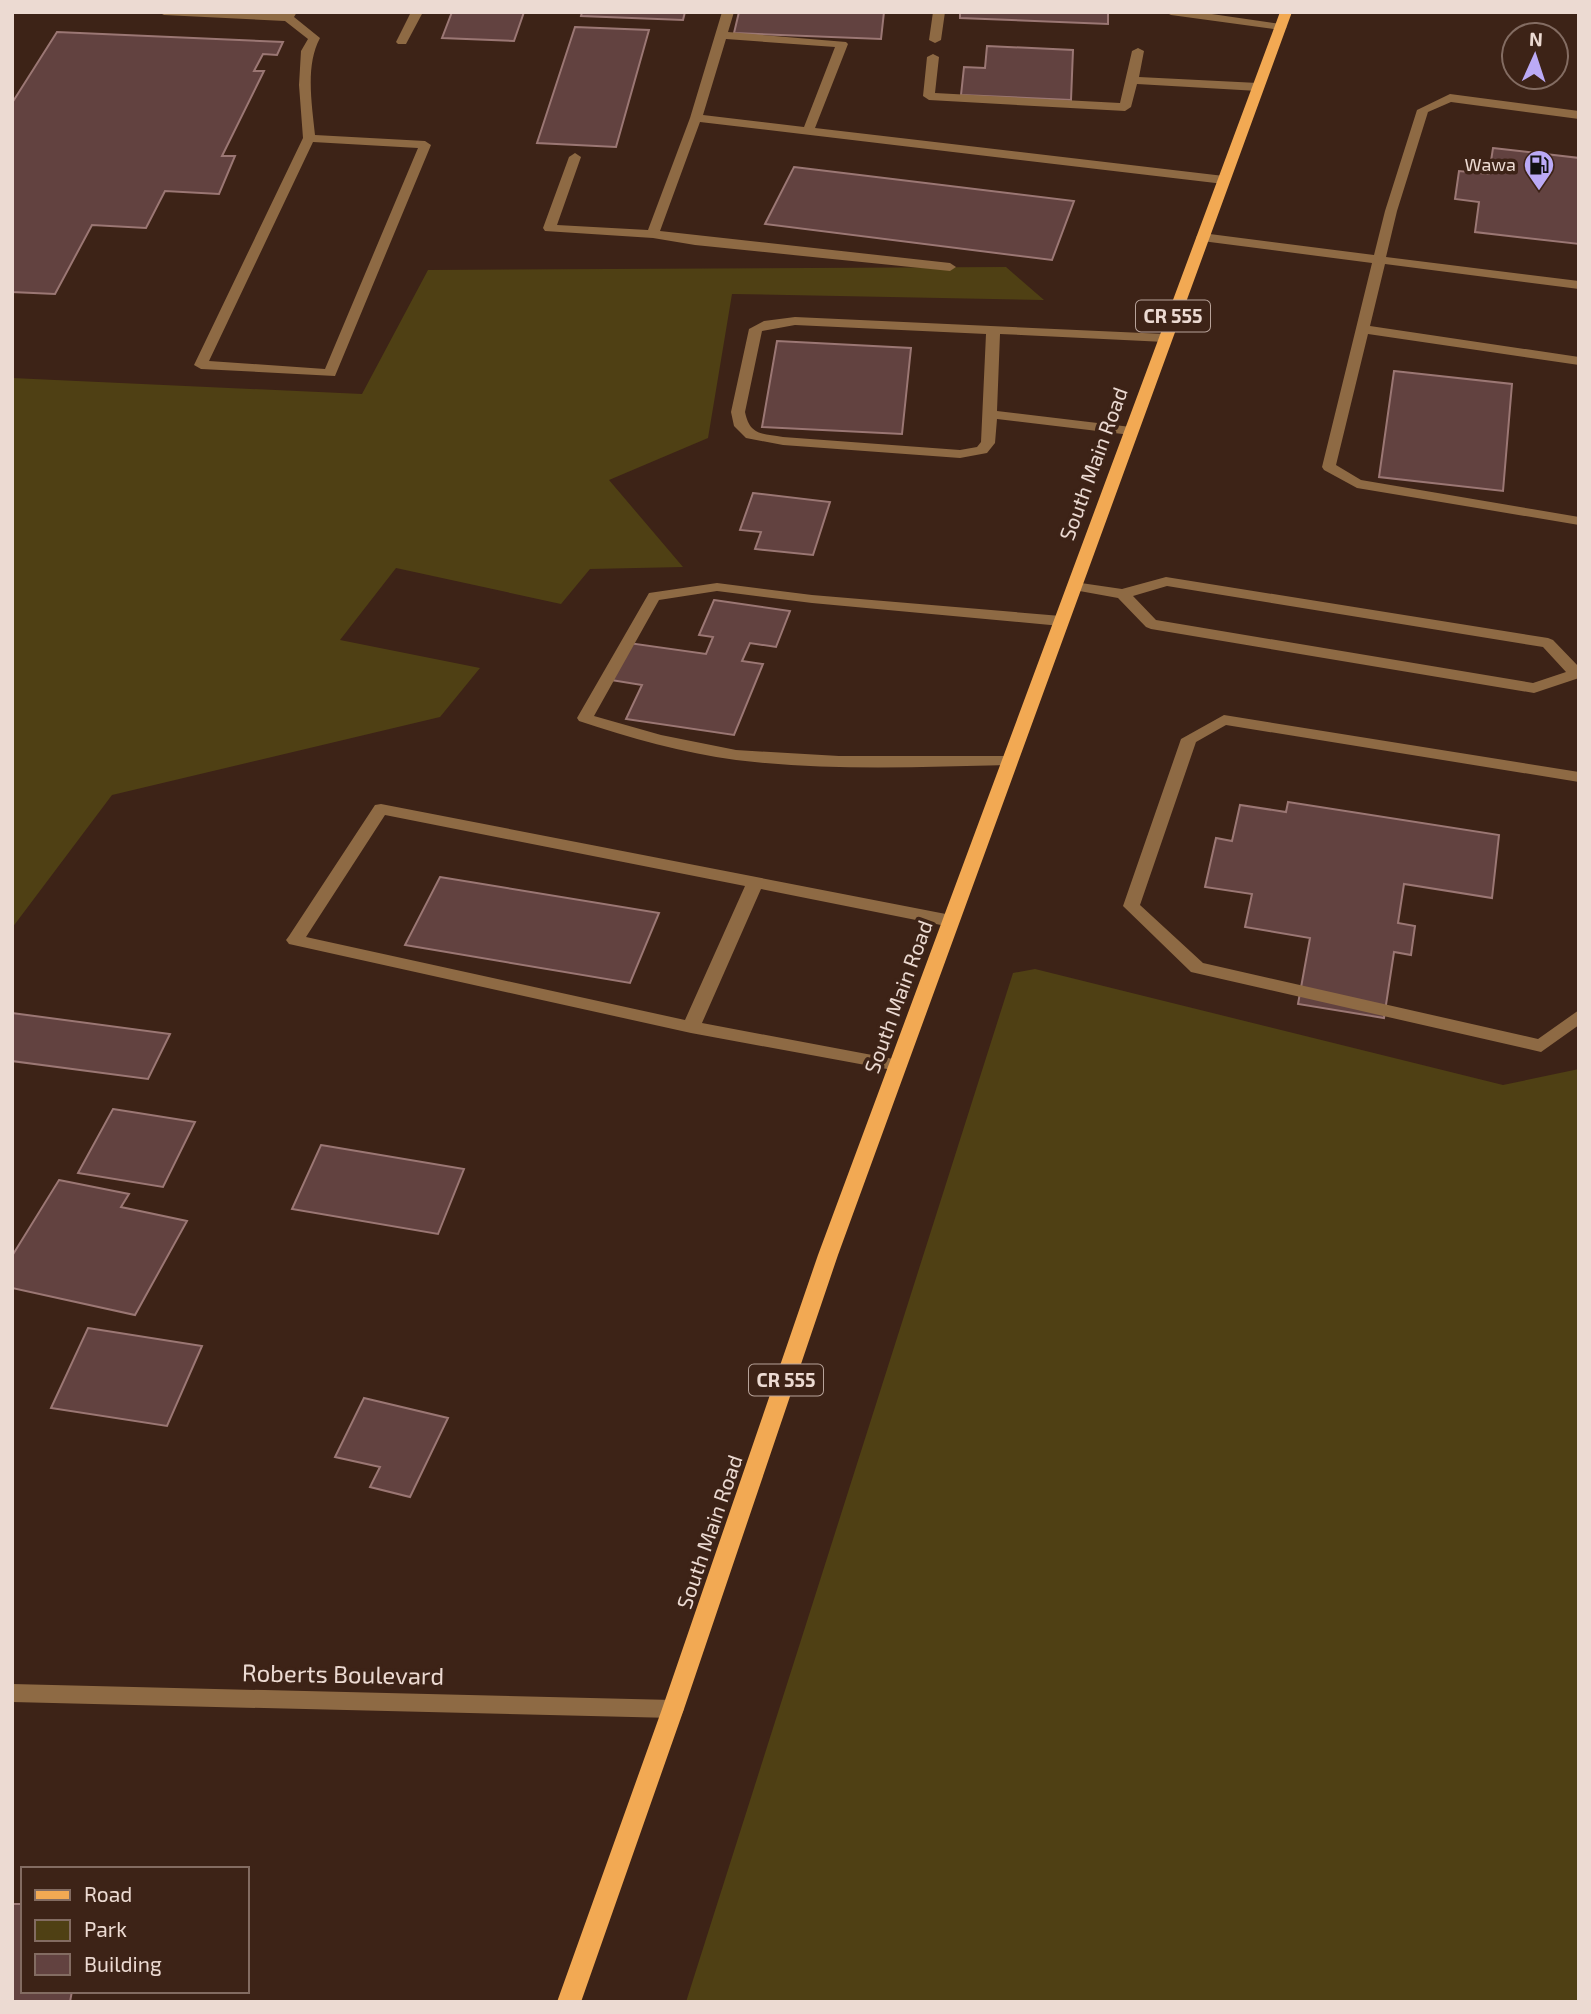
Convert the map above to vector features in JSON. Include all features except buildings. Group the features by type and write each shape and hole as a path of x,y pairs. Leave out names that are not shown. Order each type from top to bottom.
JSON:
{"main road":[{"name":"South Main Road","path":"569,2002 673,1709 828,1255 1286,12"}],"street":[{"path":"164,12 289,15 314,38 307,51 305,85 309,138 201,365 330,373 425,145 309,138"},
{"path":"402,42 417,12"},
{"path":"653,234 696,118 728,12"},
{"path":"935,40 939,12"},
{"path":"1171,12 1281,27"},
{"path":"721,36 842,44 808,131"},
{"path":"933,57 929,96 1125,107 1138,51"},
{"path":"1132,79 1258,87"},
{"path":"1579,115 1450,98 1423,110 1379,261 1329,467 1357,484 1579,521"},
{"path":"696,118 1224,180"},
{"path":"575,157 549,228 653,234 695,242 950,267"},
{"path":"1202,237 1579,285"},
{"path":"993,330 988,443 982,450 960,454 783,440 751,435 741,426 738,412 756,329 769,324 795,321 993,330 1165,338"},
{"path":"1362,329 1579,361"},
{"path":"989,414 1131,431"},
{"path":"1074,586 1124,594 1166,581 1548,643 1577,673 1534,688 1151,624 1124,594"},
{"path":"1010,760 848,763 735,754 646,737 585,718 654,596 717,587 812,599 1061,621"},
{"path":"1570,776 1224,720 1189,739 1131,906 1197,968 1541,1046 1579,1016"},
{"path":"898,1065 691,1027 295,940 381,809 951,921"},
{"path":"691,1027 755,883"},
{"name":"Roberts Boulevard","path":"12,1693 673,1709"}],"green space":[{"path":"1006,267 1044,300 732,294 708,438 609,480 683,567 590,569 561,604 396,568 340,640 480,668 440,717 112,795 12,928 12,378 362,394 428,270"},
{"path":"1035,969 1503,1085 1579,1069 1579,2002 686,2002 1013,973"}],"place":[{"name":"Wawa","path":"1539,192"}]}
